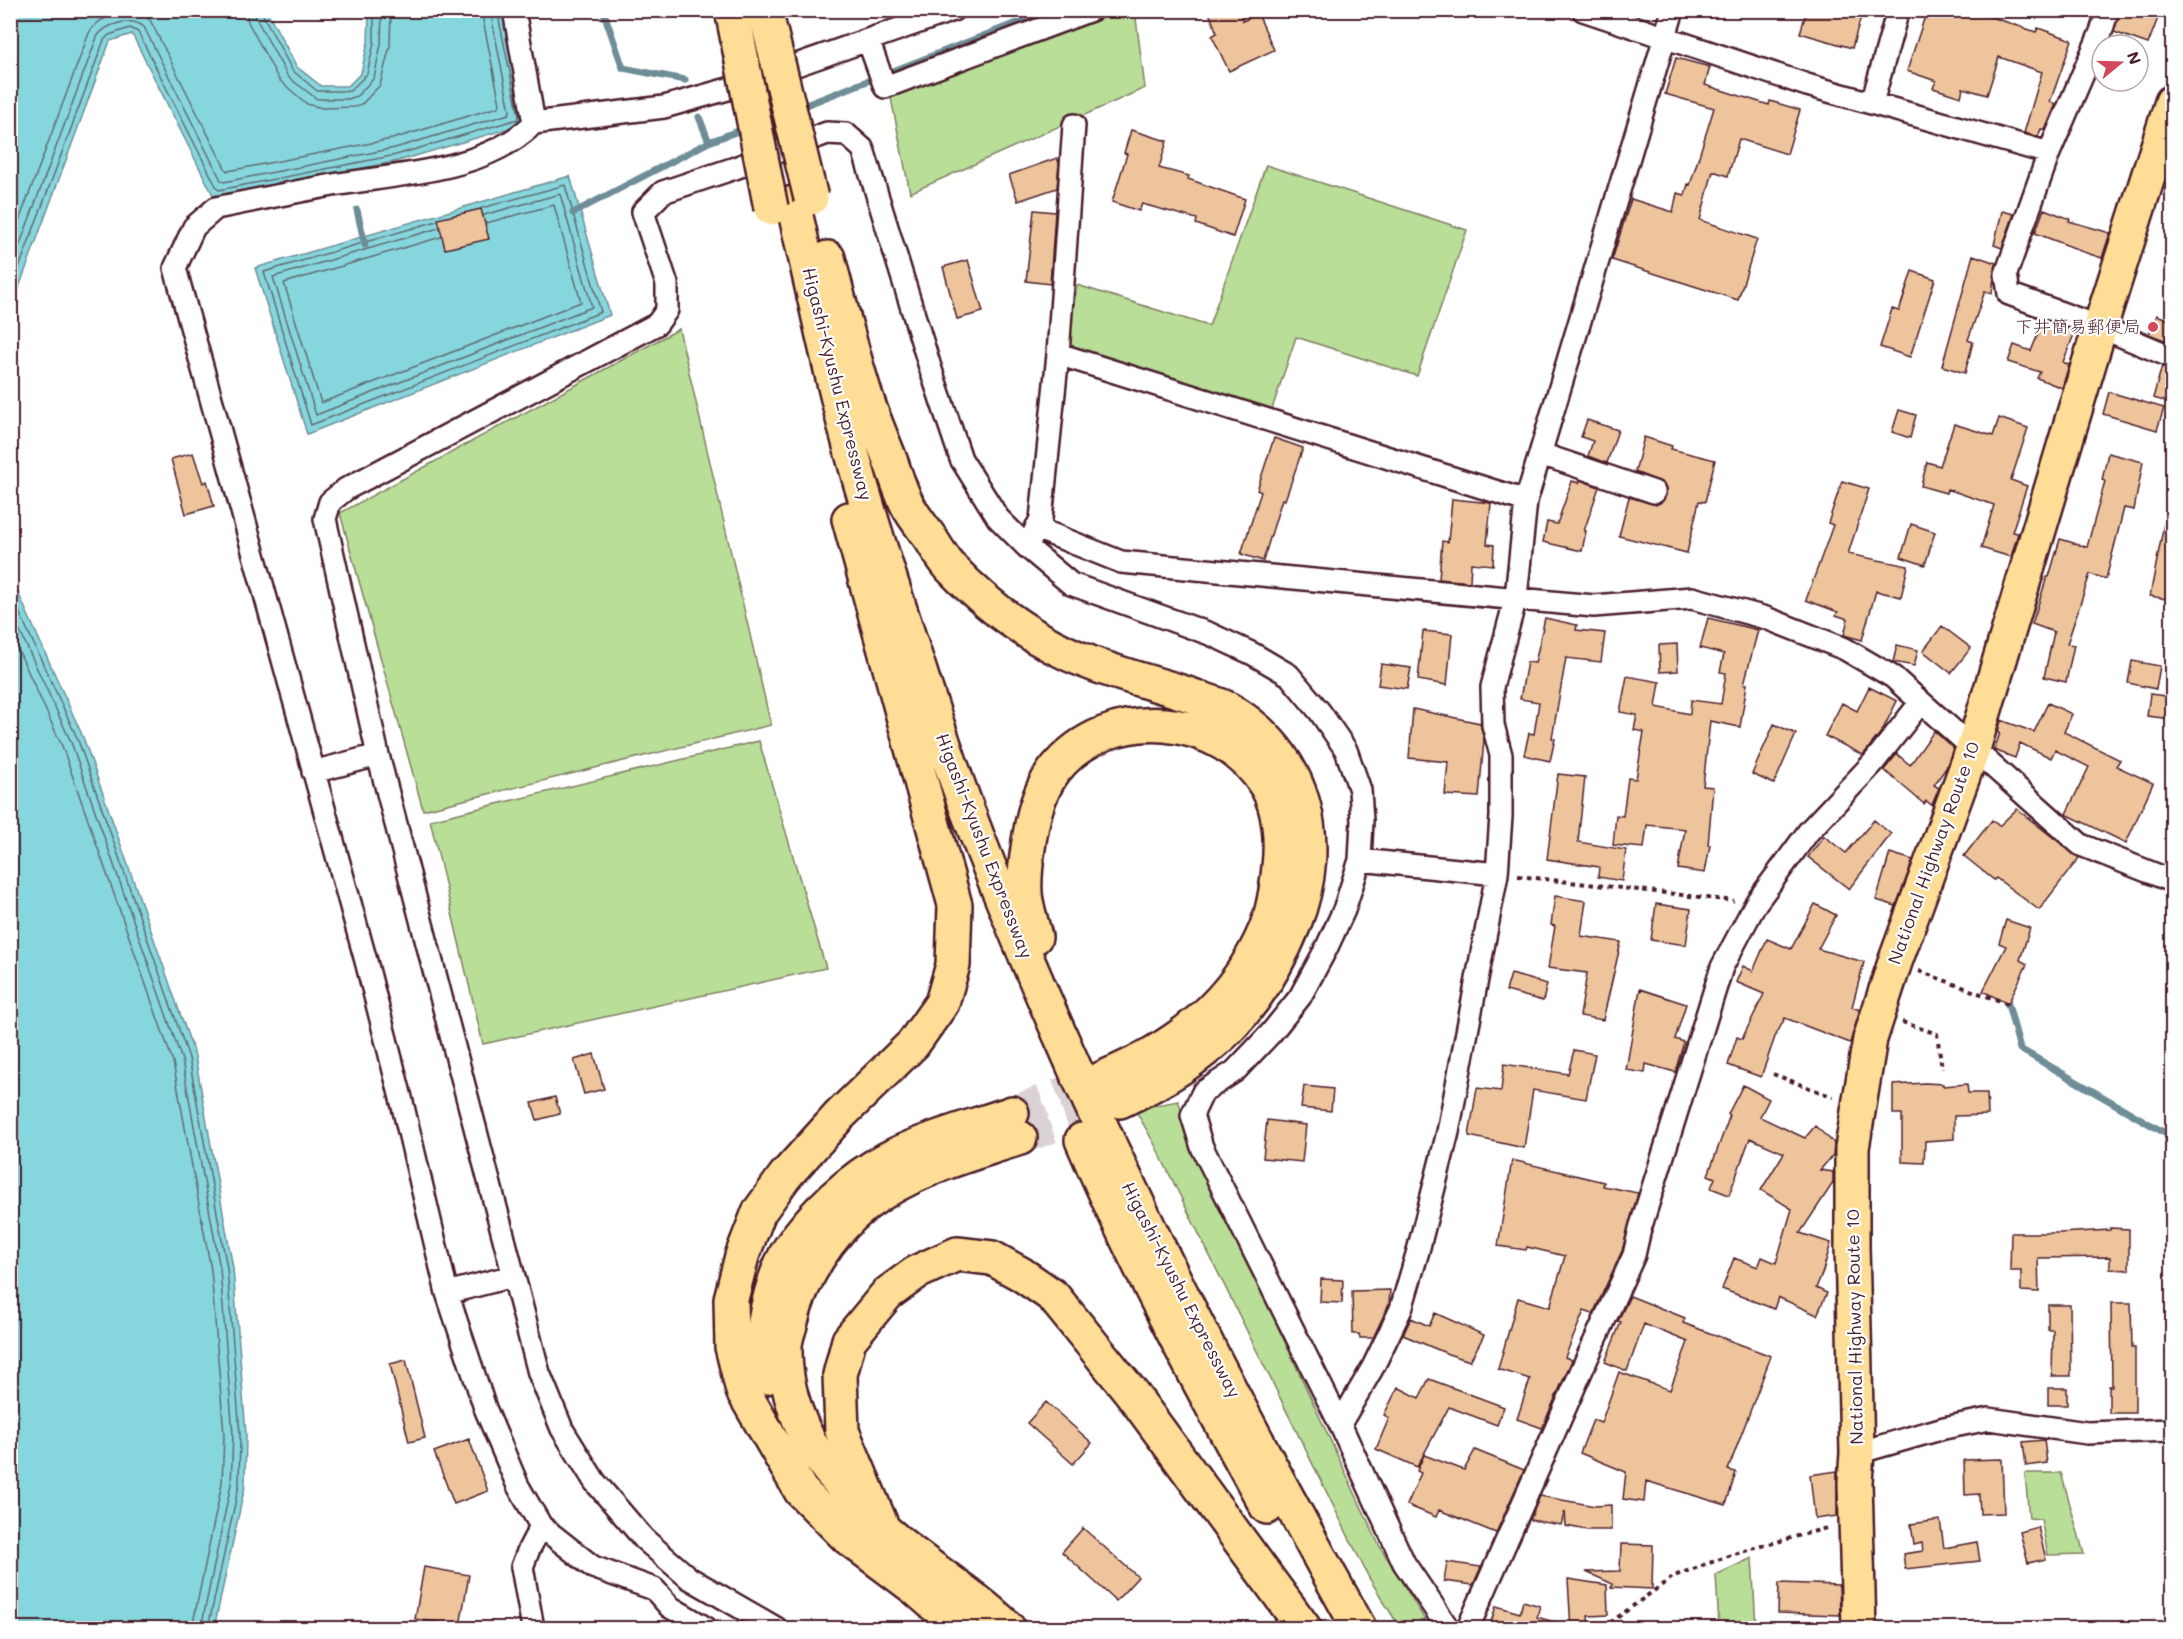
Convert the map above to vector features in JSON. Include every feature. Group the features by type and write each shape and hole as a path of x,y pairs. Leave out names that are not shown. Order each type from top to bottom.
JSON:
{"highway":[{"name":"Higashi-Kyushu Expressway","path":"732,10 792,203 839,402 870,517 933,713 984,854 1114,1158 1212,1355 1359,1629"},
{"name":"Higashi-Kyushu Expressway","path":"753,10 792,203 848,514 950,814 1036,1032 1105,1192 1212,1406 1336,1629"},
{"path":"765,10 792,203 908,505 949,565 987,603 1033,635 1088,662 1225,707 1268,740 1295,779 1305,814 1309,848 1306,885 1281,954 1259,992 1239,1019 1218,1038 1155,1084 1112,1090 1146,1058 1175,1041 1202,1020 1221,1001 1259,945 1273,912 1281,851 1278,817 1268,788 1250,763 1227,745 1202,733 1178,726 1152,724 1130,726 1097,736 1083,744 1054,771 1043,789 1034,811 1030,833 1025,894 1035,937 1114,1158"},
{"name":"National Highway Route 10","path":"1859,1629 1855,1482 1857,1453 1852,1148 1870,1039 1895,962 1973,749 2100,327 2172,102"},
{"path":"848,514 955,905 953,965 942,1003 914,1044 840,1115 785,1176 759,1212 742,1256 731,1299 732,1347 742,1391 801,1491 847,1537 915,1588 961,1629"},
{"path":"764,1430 766,1382 762,1346 771,1294 789,1250 814,1217 844,1189 886,1159 930,1141 1016,1125 897,1185 866,1205 831,1241 814,1264 796,1300 785,1346 789,1385 800,1426 827,1467 883,1529 1008,1629"},
{"path":"883,1529 842,1431 840,1374 849,1340 887,1294 917,1272 957,1254 992,1258 1053,1296 1130,1391 1304,1629"}],"street":[{"path":"514,10 534,123"},
{"path":"706,1629 670,1607 654,1588 593,1567 541,1526 518,1486 485,1408 447,1293 401,1098 175,268 194,227 216,208 453,165 501,148 520,137 534,123 664,107 728,89 952,10"},
{"path":"868,40 885,87 1092,10"},
{"path":"1583,10 1807,85 2049,153"},
{"path":"1340,1424 1373,1367 1401,1309 1448,1132 1497,874 1501,816 1501,755 1493,725 1492,687 1516,597 1526,501 1673,10"},
{"path":"1872,103 1898,10"},
{"path":"2108,10 2101,32 2049,153 2006,274 2009,294 2100,327 2172,357"},
{"path":"1031,538 1041,519 1058,354 1074,125"},
{"path":"776,1629 689,1578 645,1539 595,1482 562,1429 539,1373 378,755 325,519 330,502 346,489 657,324 667,310 667,284 643,212 663,192 827,133 846,134 863,149 930,367 961,459 998,518 1031,538 1121,562 1594,606 1692,598 1766,618 1845,649 1893,677 2081,845 2172,881"},
{"path":"1058,354 1526,501"},
{"path":"1541,454 1654,492"},
{"path":"1031,538 1071,584 1210,634 1253,654 1289,675 1320,712 1346,750 1360,790 1362,821 1360,860 1344,910 1300,997 1271,1033 1235,1071 1203,1092 1192,1115 1202,1147 1340,1424 1404,1563 1448,1629"},
{"path":"1468,1629 1634,1255 1640,1229 1722,967 1756,903 1809,831 1873,763 1921,702"},
{"path":"313,772 378,755"},
{"path":"1360,860 1497,874"},
{"path":"447,1293 513,1276"},
{"path":"1857,1453 1944,1428 1989,1419 2087,1433 2172,1430"},
{"path":"533,1629 522,1567 541,1526"}],"path":[{"path":"1497,874 1756,903"},
{"path":"1895,962 2008,1004"},
{"path":"1879,1013 1937,1034 1942,1069"},
{"path":"1773,1074 1859,1107"},
{"path":"1603,1629 1674,1576 1734,1554 1856,1520"}],"green space":[{"path":"1112,11 1135,11 1145,88 910,193 890,93"},
{"path":"1266,165 1467,230 1417,376 1296,337 1272,409 1066,349 1077,285 1209,326"},
{"path":"679,329 771,725 423,810 340,513"},
{"path":"759,741 826,968 483,1044 430,820"},
{"path":"1178,1101 1252,1271 1379,1545 1430,1628 1400,1628 1369,1578 1155,1145 1135,1109"},
{"path":"2025,1473 2061,1473 2084,1554 2048,1555 2041,1519 2029,1518"},
{"path":"1752,1558 1756,1627 1788,1628 1719,1628 1716,1575"}],"water":[{"path":"11,11 267,11 297,67 321,86 348,86 361,73 368,42 369,11 503,11 527,123 398,161 214,197 132,34 110,41 11,309"},
{"path":"570,176 610,315 307,434 255,268"},
{"path":"11,577 83,737 195,1056 233,1268 246,1434 245,1486 214,1628 11,1628"}],"building":[{"path":"1208,10 1239,10 1243,21 1258,14 1274,50 1229,71 1212,36 1217,33"},
{"path":"1807,10 1863,10 1852,48 1800,33"},
{"path":"1927,10 1971,10 2036,32 2038,28 2072,40 2050,102 2056,104 2045,130 2041,129 2038,137 2024,133 2042,72 1999,57 1987,95 1963,88 1961,97 1933,88 1936,81 1907,71"},
{"path":"2120,10 2161,10 2150,39 2150,33 2114,32"},
{"path":"1676,58 1710,67 1705,85 1769,105 1770,101 1800,110 1787,154 1739,139 1728,176 1713,171 1700,220 1757,239 1738,300 1612,260 1631,199 1673,212 1677,193 1685,195 1688,184 1690,185 1714,108 1665,94"},
{"path":"1131,130 1167,141 1159,168 1189,176 1188,179 1245,199 1233,237 1196,224 1197,219 1142,204 1139,211 1112,202 1127,154 1124,153"},
{"path":"1057,158 1059,163 1057,188 1018,201 1009,175"},
{"path":"481,209 489,239 445,249 438,219"},
{"path":"2044,209 2070,219 2069,221 2110,233 2102,258 2035,233"},
{"path":"1034,210 1055,212 1050,284 1026,281"},
{"path":"2002,211 2014,214 2002,248 1994,245"},
{"path":"1973,255 1996,263 1992,293 1985,291 1968,340 1973,342 1965,373 1942,366"},
{"path":"968,260 983,312 957,319 943,267"},
{"path":"1912,271 1935,279 1910,357 1880,347 1892,309 1899,311"},
{"path":"2157,315 2172,321 2172,343 2149,334"},
{"path":"2044,320 2075,332 2063,362 2069,365 2062,388 2037,378 2040,372 2008,362 2014,345 2031,351"},
{"path":"2162,366 2172,370 2172,403 2153,398"},
{"path":"2109,392 2164,408 2157,430 2103,414"},
{"path":"1899,410 1916,415 1910,438 1892,432"},
{"path":"1999,418 2028,428 2011,480 2027,486 2012,532 2018,533 2011,557 1981,548 1994,505 1947,489 1946,493 1921,486 1927,462 1940,466 1954,424 1993,436"},
{"path":"1587,420 1618,430 1607,463 1588,456 1593,441 1581,437"},
{"path":"1644,437 1672,446 1671,449 1715,460 1705,502 1699,501 1687,553 1619,536 1629,497 1656,505 1663,501 1666,495 1663,483 1635,472"},
{"path":"1274,438 1303,448 1285,500 1282,499 1263,561 1241,554 1261,492 1257,490"},
{"path":"193,453 203,483 207,481 214,506 186,514 171,459"},
{"path":"2108,453 2143,462 2134,510 2124,508 2106,579 2090,574 2067,644 2074,645 2066,682 2044,677 2054,632 2032,624 2060,539 2087,547 2105,481 2102,480"},
{"path":"1580,480 1599,487 1584,531 1586,531 1582,551 1543,542 1547,522 1557,524 1572,481 1579,483"},
{"path":"1842,481 1869,489 1848,554 1908,566 1901,597 1876,591 1862,640 1844,635 1848,619 1836,615 1838,612 1806,600 1833,525 1828,523"},
{"path":"1452,499 1491,503 1487,544 1494,545 1493,565 1471,563 1470,582 1439,579 1442,541 1448,542"},
{"path":"1911,524 1935,532 1925,565 1901,557"},
{"path":"2164,524 2172,524 2172,600 2150,596"},
{"path":"1545,618 1577,625 1576,630 1605,633 1601,662 1566,658 1550,761 1524,755 1529,733 1534,734 1539,702 1520,699 1527,662 1535,663"},
{"path":"1708,618 1758,630 1744,684 1747,684 1740,727 1710,721 1703,786 1713,787 1708,845 1710,845 1705,873 1678,869 1685,829 1647,825 1644,848 1613,845 1616,815 1623,816 1628,778 1636,779 1644,732 1634,730 1637,715 1620,712 1627,676 1660,682 1656,707 1690,714 1691,700 1721,704 1726,673 1720,672 1724,654 1700,648"},
{"path":"1942,626 1971,648 1951,673 1923,651"},
{"path":"1423,631 1452,634 1447,685 1418,680"},
{"path":"1677,644 1678,671 1660,672 1659,645"},
{"path":"1897,645 1918,650 1914,666 1893,662"},
{"path":"2132,661 2160,666 2156,689 2128,683"},
{"path":"1381,664 1411,668 1407,689 1378,685"},
{"path":"1869,687 1897,701 1882,731 1863,755 1825,736 1842,703 1857,711"},
{"path":"2150,694 2172,697 2172,719 2147,716"},
{"path":"2048,703 2072,714 2064,732 2120,760 2116,766 2153,783 2126,843 2066,814 2089,767 2055,750 2051,758 2020,743 2015,758 1994,750 2000,733 1998,732 2001,720 2034,732"},
{"path":"1413,709 1480,723 1484,740 1479,797 1445,795 1448,762 1409,758"},
{"path":"1774,724 1796,734 1774,784 1752,774"},
{"path":"1934,731 1953,748 1946,768 1934,785 1939,788 1932,805 1926,801 1924,804 1884,770 1897,754 1910,765"},
{"path":"1558,774 1585,777 1578,842 1626,850 1622,881 1598,877 1599,867 1547,859"},
{"path":"2017,809 2079,858 2039,910 1996,878 1994,880 1964,856 1992,820 1999,826"},
{"path":"1874,820 1891,834 1849,889 1808,857 1824,836 1846,853"},
{"path":"1890,853 1913,860 1896,906 1876,900"},
{"path":"1555,896 1586,901 1581,936 1621,942 1603,1020 1580,1016 1587,973 1548,968 1555,926 1551,925"},
{"path":"1656,904 1691,909 1686,945 1651,940"},
{"path":"1815,904 1836,915 1818,949 1864,962 1852,1007 1860,1010 1850,1043 1785,1018 1775,1037 1761,1077 1728,1065 1737,1037 1742,1039 1764,994 1736,982 1743,966 1753,971 1767,939 1791,949"},
{"path":"2006,920 2030,928 2020,960 2027,964 2008,1004 1983,991 2006,946 1999,943"},
{"path":"1511,974 1547,984 1543,1001 1506,991"},
{"path":"1640,989 1686,1004 1675,1039 1684,1042 1675,1072 1646,1064 1645,1073 1626,1070"},
{"path":"1574,1050 1595,1054 1586,1099 1533,1090 1524,1148 1469,1136 1477,1088 1501,1091 1504,1064 1568,1074"},
{"path":"594,1054 604,1089 584,1094 574,1060"},
{"path":"1943,1084 1943,1086 1967,1084 1968,1093 1987,1093 1988,1115 1954,1116 1954,1139 1925,1141 1924,1163 1902,1162 1902,1114 1893,1114 1893,1085"},
{"path":"1743,1085 1769,1099 1760,1117 1805,1138 1815,1126 1834,1143 1833,1155 1820,1170 1833,1172 1833,1183 1800,1233 1831,1243 1816,1288 1827,1293 1817,1315 1778,1297 1774,1309 1722,1289 1734,1258 1758,1267 1762,1257 1776,1263 1792,1209 1761,1190 1784,1153 1750,1138 1729,1195 1711,1188 1715,1178 1708,1175 1730,1115 1728,1114"},
{"path":"1304,1086 1333,1089 1331,1111 1301,1108"},
{"path":"555,1097 560,1114 537,1120 532,1103"},
{"path":"1267,1120 1306,1125 1302,1162 1263,1158"},
{"path":"1512,1160 1604,1182 1603,1186 1638,1193 1622,1251 1593,1314 1584,1311 1565,1357 1572,1360 1542,1428 1517,1419 1530,1379 1498,1369 1518,1298 1550,1307 1565,1256 1527,1247 1526,1250 1498,1246"},
{"path":"2110,1228 2129,1229 2129,1270 2110,1269 2110,1257 2038,1258 2039,1292 2021,1291 2021,1271 2010,1271 2011,1233 2060,1233 2110,1230"},
{"path":"1321,1279 1343,1280 1342,1303 1320,1302"},
{"path":"1390,1290 1389,1304 1373,1338 1360,1338 1359,1334 1353,1334 1352,1291"},
{"path":"1630,1296 1685,1318 1683,1323 1771,1356 1728,1470 1736,1472 1726,1505 1646,1481 1644,1502 1623,1499 1626,1472 1580,1453 1593,1420 1601,1423 1619,1372 1670,1390 1688,1342 1644,1324 1627,1371 1605,1362 1621,1322 1618,1321"},
{"path":"2111,1303 2131,1303 2132,1348 2135,1348 2135,1413 2109,1413 2109,1386 2112,1386"},
{"path":"2048,1305 2070,1305 2071,1376 2052,1376 2053,1330 2048,1330"},
{"path":"1435,1313 1484,1335 1470,1361 1403,1335 1411,1318 1429,1326"},
{"path":"406,1360 425,1438 409,1442 390,1364"},
{"path":"1429,1379 1504,1407 1497,1425 1449,1407 1417,1467 1376,1449 1389,1418 1384,1415 1398,1387 1419,1398"},
{"path":"2048,1388 2067,1388 2067,1405 2048,1405"},
{"path":"1046,1402 1092,1443 1073,1464 1027,1423"},
{"path":"469,1439 488,1491 454,1504 434,1452"},
{"path":"2044,1440 2047,1463 2026,1466 2023,1442"},
{"path":"1475,1450 1524,1470 1496,1533 1439,1510 1436,1517 1407,1505 1421,1473 1417,1471 1424,1455 1464,1470"},
{"path":"2002,1459 2004,1513 1980,1514 1979,1494 1965,1495 1964,1460"},
{"path":"1837,1471 1837,1516 1815,1519 1810,1475"},
{"path":"1540,1496 1595,1506 1611,1505 1611,1530 1587,1530 1566,1526 1565,1511 1561,1525 1530,1520"},
{"path":"1940,1520 1944,1548 1977,1542 1980,1561 1905,1569 1903,1554 1923,1551 1922,1543 1914,1545 1911,1524"},
{"path":"2038,1527 2046,1559 2028,1563 2020,1532"},
{"path":"1083,1528 1138,1577 1116,1601 1062,1552"},
{"path":"1621,1544 1653,1545 1652,1589 1611,1587 1613,1584 1586,1572 1620,1571"},
{"path":"1447,1562 1481,1567 1473,1585 1444,1581"},
{"path":"424,1567 469,1575 460,1626 415,1619"},
{"path":"1568,1579 1607,1585 1608,1615 1588,1616 1589,1629 1571,1629"},
{"path":"1779,1583 1839,1585 1840,1615 1778,1613"},
{"path":"1523,1601 1540,1606 1537,1617 1558,1623 1558,1629 1489,1629 1496,1606 1520,1613"}],"waterway":[{"path":"603,10 623,68 685,80"},
{"path":"798,108 1050,10"},
{"path":"699,117 709,142"},
{"path":"573,213 709,142 746,128"},
{"path":"357,210 365,245"},
{"path":"2008,1004 2020,1049 2172,1137"}],"tunnel":[{"path":"1012,1113 1103,1078"},
{"path":"1020,1138 1120,1101"}],"place":[{"name":"下井簡易郵便局","path":"2153,327"}]}
